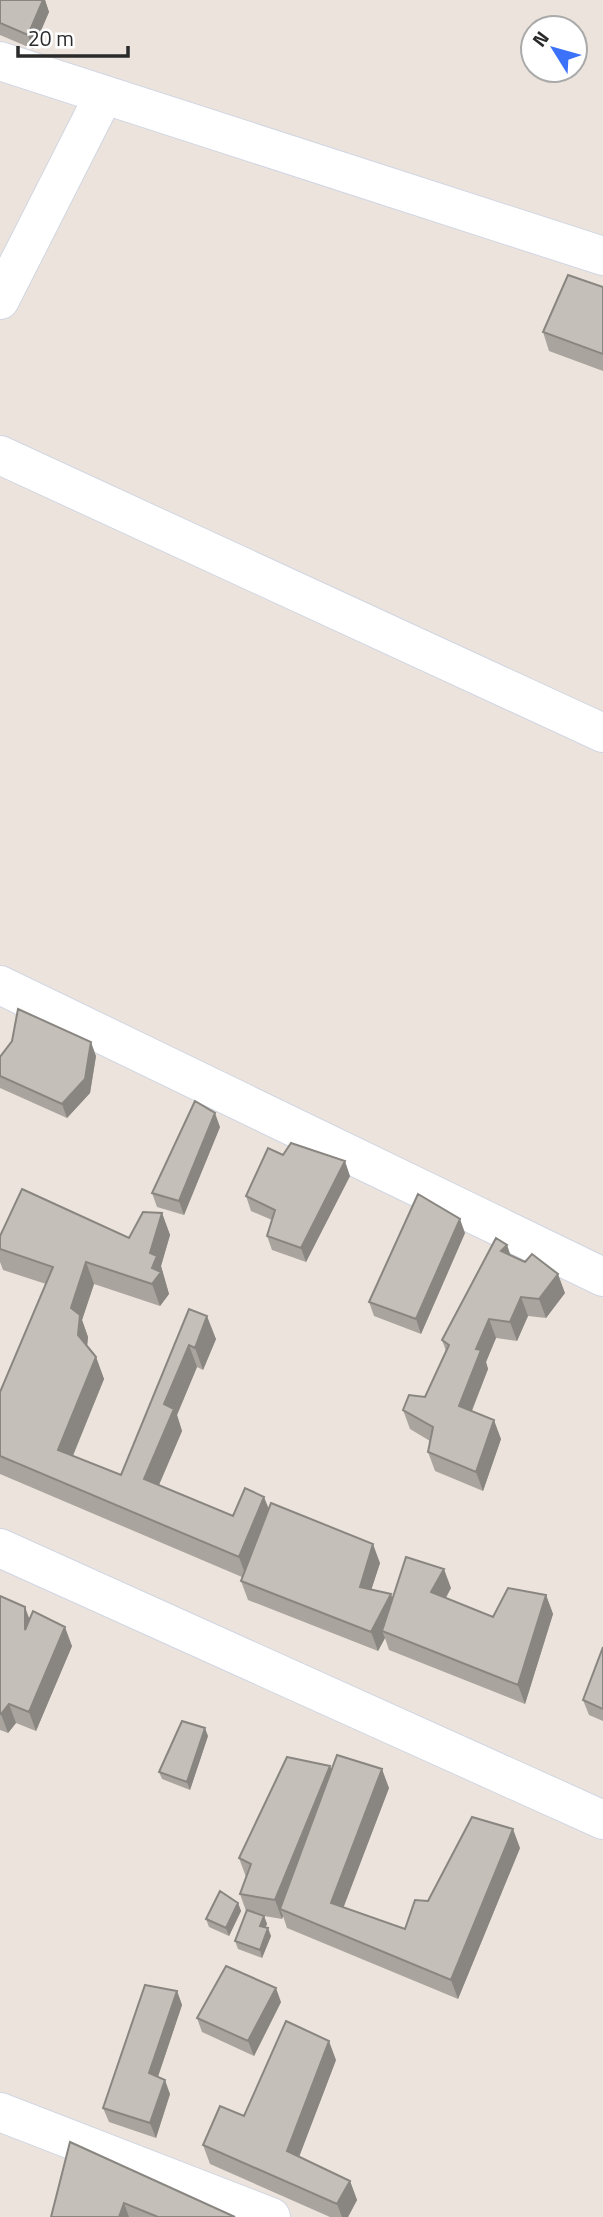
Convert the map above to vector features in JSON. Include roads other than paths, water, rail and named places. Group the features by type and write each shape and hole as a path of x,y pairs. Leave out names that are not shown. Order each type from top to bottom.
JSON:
{"street":[{"path":"0,61 603,256"},
{"path":"0,300 104,95"},
{"path":"0,455 603,733"},
{"path":"0,985 603,1277"},
{"path":"0,1548 603,1820"},
{"path":"0,2112 271,2217"}]}
